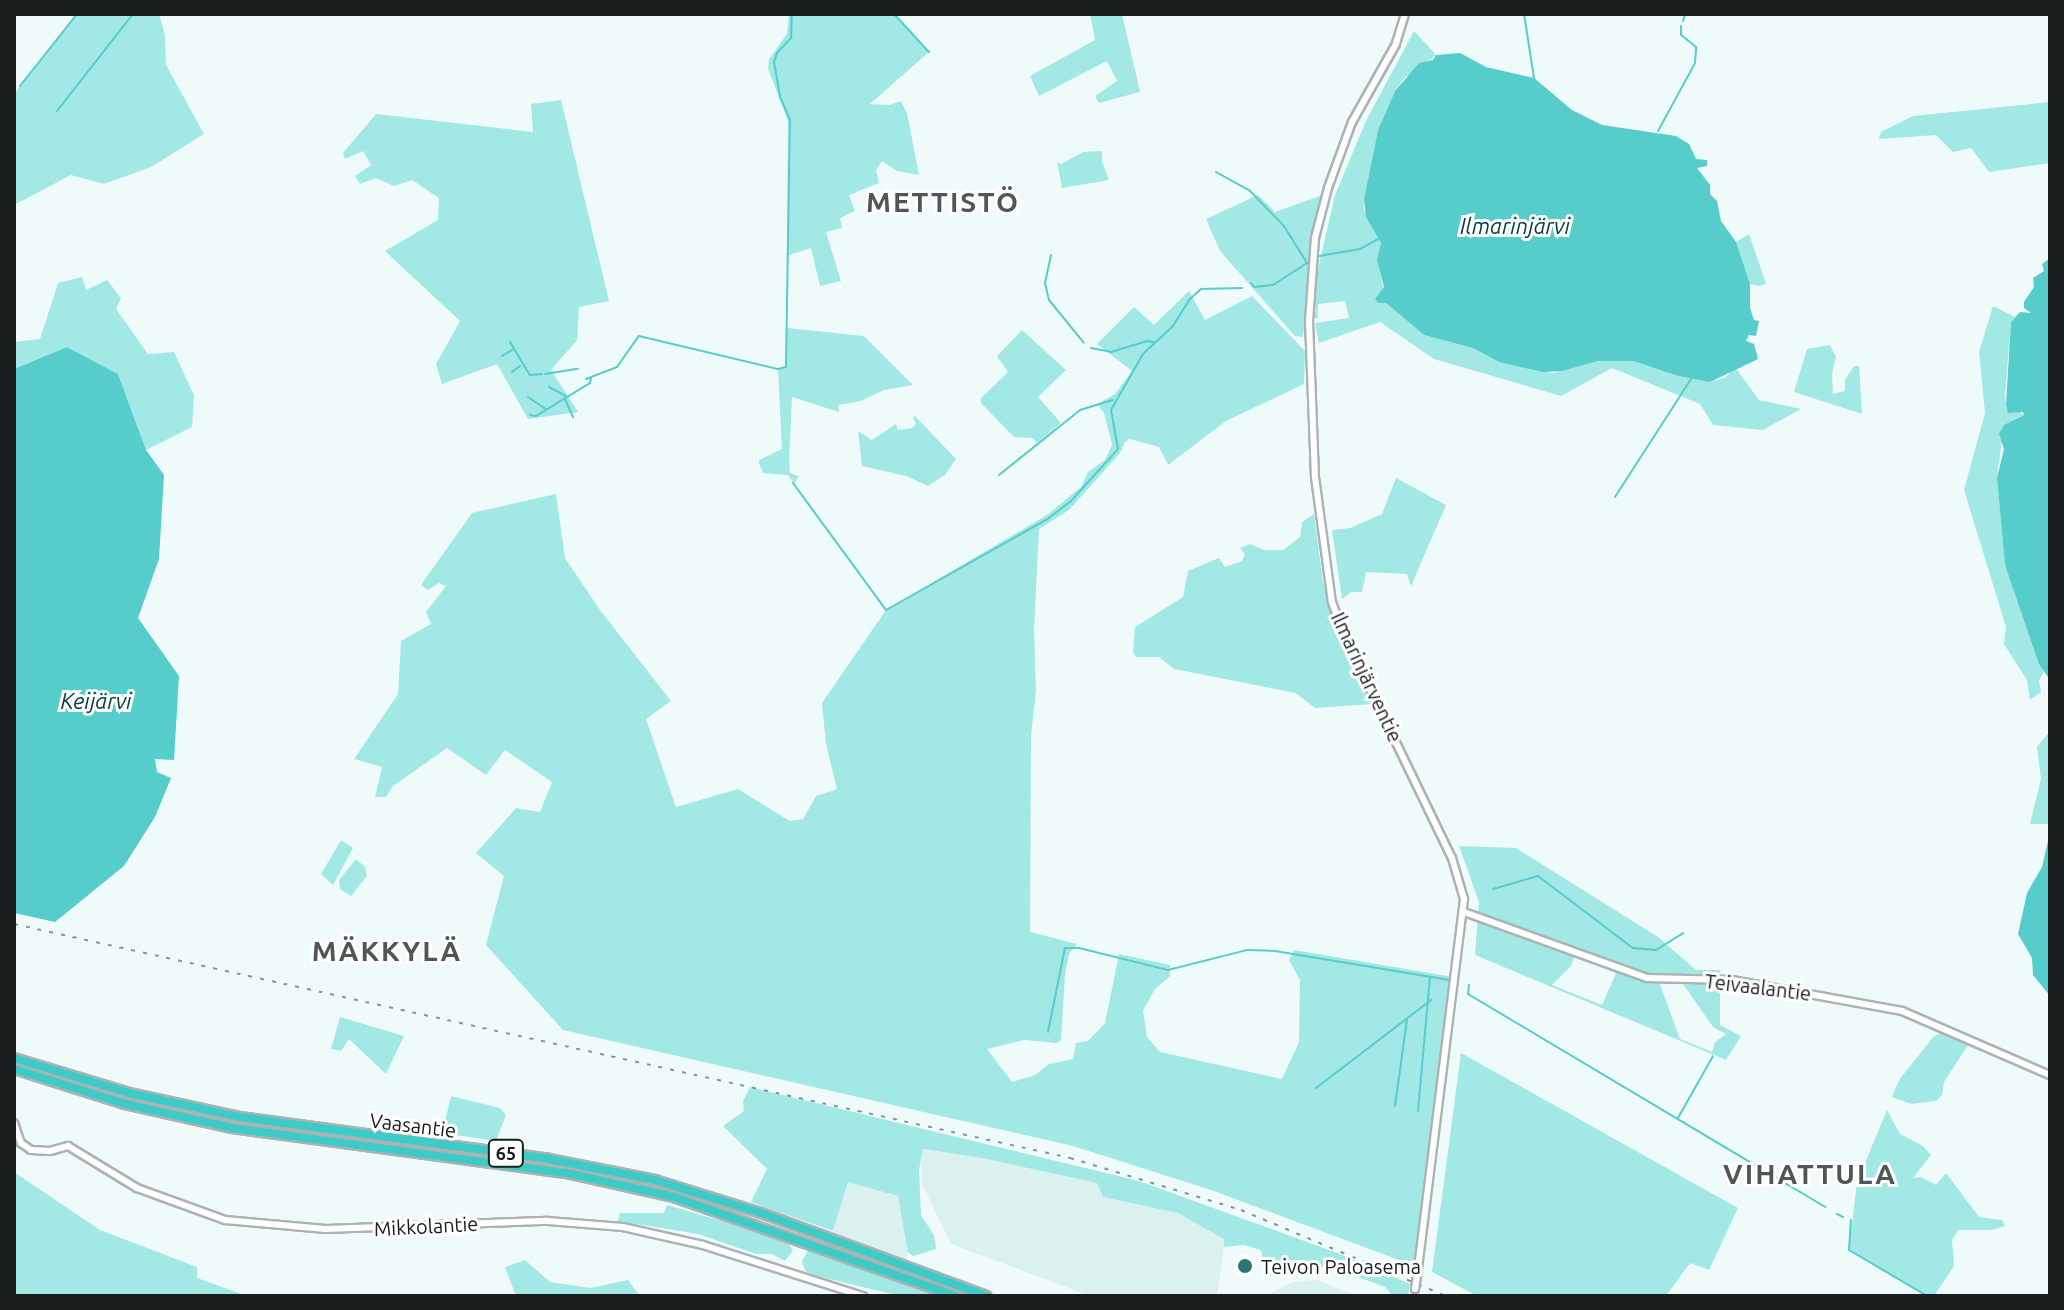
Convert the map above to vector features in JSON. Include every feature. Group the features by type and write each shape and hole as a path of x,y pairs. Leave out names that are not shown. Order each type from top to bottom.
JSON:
{"highway":[{"name":"Vaasantie","path":"14,1058 129,1093 240,1117 549,1159 655,1180 761,1213 986,1296"},
{"name":"Vaasantie","path":"14,1069 125,1104 232,1128 571,1174 660,1193 716,1209 955,1296"}],"main road":[{"name":"Ilmarinjärventie","path":"1405,14 1396,44 1346,138 1319,222 1309,295 1312,432 1324,564 1332,602 1353,655 1452,858 1461,885 1464,912 1415,1292"},
{"name":"Teivaalantie","path":"1464,912 1647,978 1732,980 1887,1007 1972,1039 2050,1075"},
{"name":"Mikkolantie","path":"14,1123 21,1143 31,1150 50,1151 68,1146 137,1188 225,1220 326,1229 548,1221 623,1227 703,1245 863,1296"}],"shaded area":[{"path":"77,14 159,14 165,35 166,65 204,134 151,167 104,184 71,175 14,205 14,94"},
{"path":"789,14 894,14 929,52 870,104 889,105 901,101 907,113 919,175 897,171 882,161 876,170 879,183 849,195 855,211 840,218 842,228 826,232 841,281 820,286 811,248 787,256 788,121 768,69 769,59 787,34"},
{"path":"1090,14 1122,14 1140,92 1099,103 1095,96 1117,81 1107,61 1039,96 1030,76 1095,40"},
{"path":"1414,31 1436,55 1404,78 1395,91 1378,130 1364,199 1364,210 1381,243 1379,267 1386,303 1424,335 1473,348 1499,362 1553,373 1598,361 1634,360 1678,376 1711,382 1726,377 1735,367 1759,400 1801,409 1763,430 1713,425 1700,404 1612,368 1561,396 1434,359 1380,322 1319,343 1315,323 1349,318 1345,301 1318,304 1318,318 1315,318 1317,273 1335,195 1366,121"},
{"path":"561,100 609,301 579,307 577,340 551,370 578,412 528,419 497,364 442,384 436,364 460,321 385,251 438,220 439,198 412,180 394,186 376,178 360,184 355,176 371,165 363,151 345,159 343,153 376,114 533,132 531,104"},
{"path":"2050,102 2050,163 1989,172 1971,148 1953,152 1936,135 1879,139 1881,132 1913,116"},
{"path":"1102,151 1102,162 1109,180 1062,188 1057,162 1061,164 1083,152"},
{"path":"1258,195 1275,212 1322,195 1311,248 1303,337 1295,336 1220,251 1206,219"},
{"path":"1749,234 1766,284 1759,286 1750,284 1737,248 1736,242"},
{"path":"82,277 86,290 107,280 121,298 116,309 148,354 174,352 194,395 192,427 146,450 118,374 67,347 14,369 14,342 40,339 58,283"},
{"path":"1189,291 1205,320 1252,296 1305,351 1304,384 1226,421 1168,465 1159,447 1130,439 1069,510 1039,529 1034,629 1036,691 1031,735 1030,932 1077,944 1069,954 1065,975 1061,1040 1057,1043 1024,1040 987,1049 1012,1082 1035,1075 1049,1064 1073,1059 1076,1043 1088,1041 1105,1023 1119,954 1170,965 1170,976 1155,989 1143,1010 1147,1037 1160,1052 1282,1079 1299,1042 1300,980 1289,960 1294,950 1453,977 1415,1266 1211,1190 1073,1146 563,1030 486,945 504,876 476,853 516,808 540,812 552,782 505,750 486,775 447,748 393,786 386,797 375,797 382,767 354,759 398,694 401,641 431,624 426,612 446,586 439,583 428,590 421,585 472,513 556,494 565,558 600,610 671,701 646,719 676,807 738,789 790,821 803,819 816,796 837,789 826,744 822,703 886,610 1047,515 1081,487 1088,472 1105,460 1112,445 1104,413 1097,404 1115,394 1132,371 1097,344 1134,307 1154,325"},
{"path":"1993,306 2015,317 2011,322 2005,396 2006,404 2024,415 2013,420 2002,440 1997,478 2005,565 2044,672 2039,680 2041,692 2030,700 2027,680 2004,644 2006,627 1964,490 1985,413 1979,352"},
{"path":"787,328 864,336 913,385 884,390 861,401 838,405 839,412 792,397 790,473 799,476 794,484 788,475 763,473 759,463 759,460 782,449 778,369 786,367"},
{"path":"1022,330 1066,370 1038,397 1061,423 1037,443 1032,438 1014,437 981,403 981,398 1008,372 997,356"},
{"path":"1830,345 1836,357 1832,373 1833,394 1845,391 1845,380 1854,366 1859,366 1862,414 1794,392 1807,349"},
{"path":"915,416 956,459 945,475 928,486 906,476 862,466 858,431 872,440 896,424 898,430 912,428 916,424"},
{"path":"1396,478 1446,505 1411,586 1407,574 1366,572 1362,592 1351,592 1342,599 1332,530 1350,528 1382,514"},
{"path":"1314,514 1323,582 1335,622 1372,704 1315,708 1296,693 1174,669 1159,657 1136,657 1133,652 1135,627 1183,597 1188,571 1219,558 1225,567 1242,561 1245,554 1240,548 1250,544 1264,550 1283,550 1300,537 1302,522"},
{"path":"2050,731 2050,824 2030,824 2041,779 2037,747"},
{"path":"341,840 353,848 333,885 321,874"},
{"path":"1459,846 1516,848 1658,937 1696,970 1720,970 1720,1025 1741,1036 1726,1060 1475,955 1479,902","holes":["1574,957 1616,973 1602,1005 1552,985 1571,966","1660,984 1683,984 1713,1027 1726,1034 1715,1042 1712,1052 1680,1039"]},
{"path":"356,859 365,867 367,876 351,896 340,889 339,880"},
{"path":"340,1017 404,1036 386,1074 349,1039 341,1051 331,1049"},
{"path":"1942,1032 1970,1042 1944,1082 1942,1095 1936,1101 1911,1104 1892,1097 1899,1080 1934,1036"},
{"path":"1461,1053 1738,1208 1709,1270 1690,1263 1666,1296 1477,1296 1432,1272"},
{"path":"750,1087 1139,1181 1340,1254 1410,1284 1408,1295 1392,1295 1385,1287 1336,1269 1306,1265 1266,1277 1261,1250 1244,1245 1224,1247 1224,1239 1178,1213 1103,1197 1097,1183 982,1158 923,1149 919,1170 921,1215 934,1235 936,1249 913,1256 908,1252 898,1196 848,1182 833,1231 751,1202 767,1169 723,1126 744,1111 743,1101"},
{"path":"451,1096 500,1108 506,1115 496,1141 442,1133"},
{"path":"1887,1110 1900,1134 1923,1146 1931,1155 1913,1178 1921,1177 1936,1185 1946,1173 1979,1217 2002,1220 2005,1226 1992,1230 1958,1230 1952,1240 1954,1266 1934,1296 1927,1296 1849,1250 1857,1182"},
{"path":"922,1149 982,1158 1097,1183 1103,1197 1178,1213 1225,1239 1217,1296 1090,1296 951,1244 922,1184"},
{"path":"14,1172 100,1230 197,1267 197,1278 247,1296 14,1296"},
{"path":"848,1182 899,1196 908,1252 906,1263 839,1239 833,1231"},
{"path":"667,1205 786,1240 793,1250 785,1261 772,1254 756,1254 698,1234 618,1221 620,1213 664,1213"},
{"path":"809,1249 935,1296 900,1296 817,1276 805,1271 802,1261"},
{"path":"525,1260 550,1282 590,1288 628,1280 640,1296 516,1296 505,1267"},
{"path":"1318,1280 1356,1296 1265,1296 1292,1282"}],"water":[{"name":"Ilmarinjärvi","path":"1460,53 1486,67 1534,78 1572,110 1602,125 1676,136 1689,144 1696,159 1707,160 1707,166 1697,168 1710,185 1710,194 1717,201 1721,221 1736,242 1750,284 1750,308 1754,320 1759,321 1756,336 1749,335 1746,341 1754,344 1758,359 1710,382 1678,376 1634,361 1598,361 1562,371 1543,372 1499,362 1473,348 1424,335 1386,303 1378,303 1375,299 1384,287 1377,260 1381,243 1366,217 1364,199 1378,130 1395,91 1419,63 1433,60 1436,55"},
{"path":"2050,258 2050,680 2039,664 2005,565 1997,478 2004,449 1999,434 2004,425 2024,415 2023,412 2008,413 2006,404 2011,322 2020,312 2031,313 2024,308 2024,302 2034,287 2033,278 2044,271 2042,264"},
{"name":"Keijärvi","path":"67,347 118,374 146,450 164,475 159,559 138,618 179,676 174,760 155,759 157,772 171,778 155,817 124,866 55,922 14,913 14,369"},
{"path":"2050,832 2050,996 2033,975 2032,958 2018,934 2027,893 2042,867"}],"waterway":[{"path":"20,86 77,14"},
{"path":"57,111 133,14"},
{"path":"586,379 617,367 639,336 778,369 786,367 790,120 780,96 774,62 777,53 791,38 792,14"},
{"path":"894,14 929,52"},
{"path":"1524,14 1534,78"},
{"path":"1683,21 1685,14"},
{"path":"1658,131 1695,63 1696,47 1681,35 1681,26"},
{"path":"1216,172 1249,190 1284,226 1307,263 1273,285 1254,287 1251,283"},
{"path":"1319,256 1360,249 1380,238"},
{"path":"1051,255 1045,283 1049,300 1084,343"},
{"path":"793,483 886,610 1046,520 1071,501 1118,449 1111,410 1143,354 1173,326 1190,299 1201,289 1242,288"},
{"path":"1091,348 1111,352 1146,341 1154,342"},
{"path":"510,342 530,375 542,374"},
{"path":"502,356 512,350"},
{"path":"512,372 520,366"},
{"path":"545,374 578,369"},
{"path":"1615,497 1693,376"},
{"path":"530,415 536,416 590,383 591,378"},
{"path":"549,387 566,396"},
{"path":"528,397 546,409"},
{"path":"565,399 573,417"},
{"path":"999,475 1080,410 1113,400"},
{"path":"1493,889 1538,876 1633,948 1656,950 1683,933"},
{"path":"1048,1032 1065,948 1079,948 1168,970 1247,950 1275,951 1450,980"},
{"path":"1418,1111 1430,977"},
{"path":"1469,985 1468,994 1825,1207"},
{"path":"1316,1088 1431,1000"},
{"path":"1395,1106 1407,1020"},
{"path":"1678,1118 1713,1056"},
{"path":"1837,1214 1843,1217"},
{"path":"1851,1220 1849,1250 1927,1296"}],"railway":[{"path":"14,924 1070,1158 1241,1210 1446,1296"}],"place":[{"name":"Teivon Paloasema","path":"1245,1266"}],"district":[{"name":"METTISTÖ","path":"943,202"},
{"name":"MÄKKYLÄ","path":"387,951"},
{"name":"VIHATTULA","path":"1810,1174"}]}
